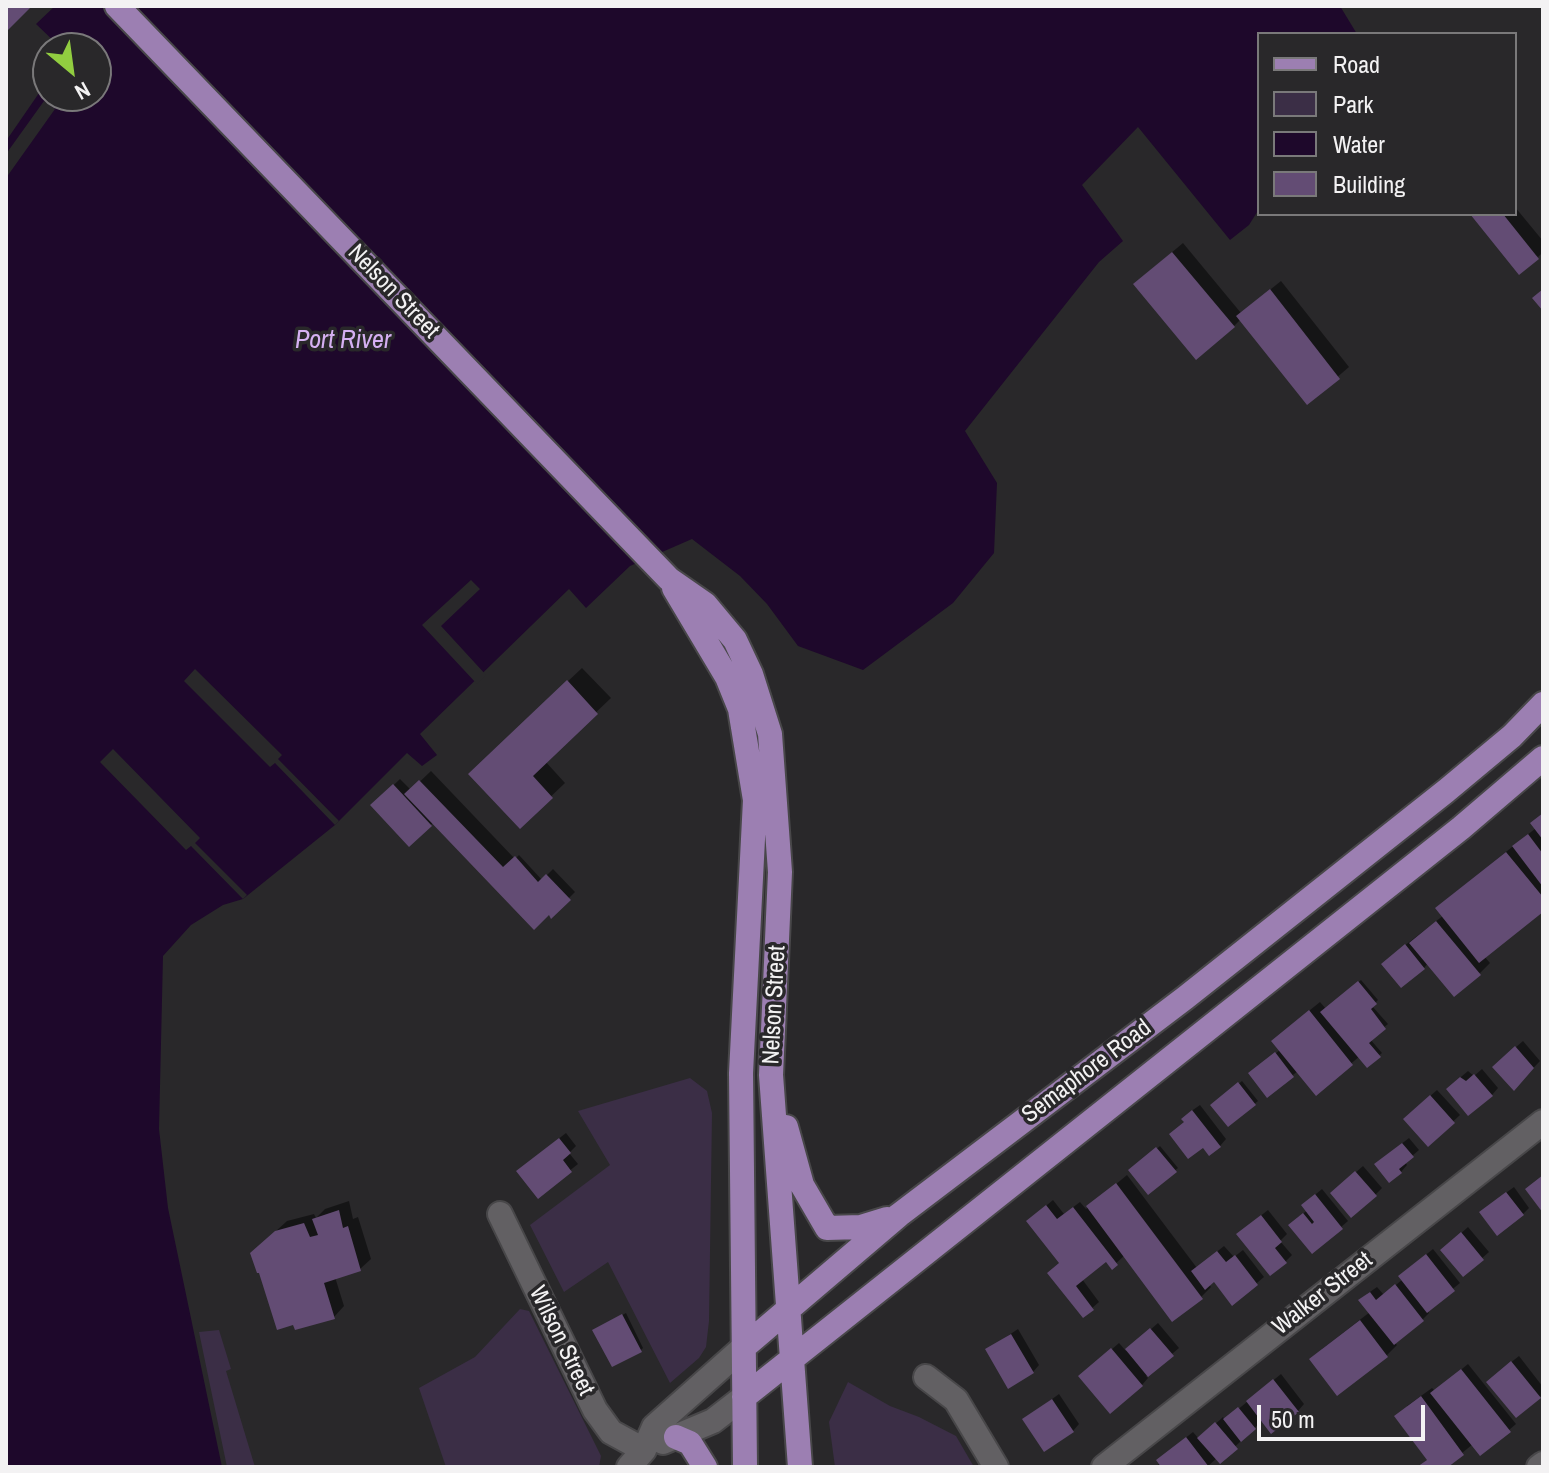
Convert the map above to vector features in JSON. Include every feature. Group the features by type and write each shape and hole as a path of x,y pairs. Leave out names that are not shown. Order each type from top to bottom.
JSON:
{"main road":[{"name":"Nelson Street","path":"117,6 669,579 705,604 735,640 751,674 770,734 780,872 771,1075 800,1467"},
{"name":"Nelson Street","path":"669,579 727,677 740,709 755,800 741,1073 745,1467"},
{"name":"Semaphore Road","path":"744,1347 899,1215 1185,998 1434,801 1512,736 1543,704"},
{"name":"Semaphore Road","path":"744,1397 1425,857 1543,758"},
{"path":"771,1075 802,1185 827,1228 861,1227 899,1215"},
{"path":"676,1437 690,1443 705,1467"}],"street":[{"name":"Walker Street","path":"1104,1467 1543,1122"},
{"name":"Wilson Street","path":"500,1214 595,1410 636,1459"},
{"name":"Semaphore Road","path":"636,1459 654,1427 744,1347"},
{"path":"926,1377 956,1400 996,1467"},
{"name":"Semaphore Road","path":"636,1459 713,1421 744,1397"}],"green space":[{"path":"690,1078 707,1091 712,1113 709,1321 706,1347 699,1358 670,1383 608,1262 564,1292 530,1225 610,1165 578,1111"},
{"path":"520,1309 529,1311 601,1456 599,1467 446,1467 419,1388 475,1357"},
{"path":"219,1330 231,1369 226,1371 255,1467 227,1467 199,1332"},
{"path":"848,1382 890,1406 956,1436 974,1467 835,1467 829,1422"}],"water":[{"name":"Port River","path":"55,6 1340,6 1356,32 1257,32 1257,212 1249,225 1230,240 1138,127 1082,185 1123,241 1099,262 965,431 997,483 994,553 953,603 863,670 798,646 767,604 740,576 692,539 630,566 586,608 569,589 420,734 437,755 422,766 407,753 335,825 243,899 223,905 191,925 163,956 159,1129 168,1208 222,1467 6,1467 6,141 32,103 32,112 112,112 112,32 44,32 36,24"}],"pier":[{"path":"36,112 53,112 6,178 6,154"},
{"path":"471,580 480,589 441,626 486,675 477,684 422,625"},
{"path":"195,669 282,755 278,759 339,821 335,825 275,763 270,767 184,681"},
{"path":"113,749 200,838 195,843 247,895 243,899 191,846 186,850 100,762"}],"building":[{"path":"6,6 32,6 6,32"},
{"path":"1472,216 1505,216 1539,259 1519,275"},
{"path":"1172,252 1235,327 1196,360 1133,284"},
{"path":"1270,289 1340,379 1307,405 1236,316"},
{"path":"1543,289 1543,311 1532,298"},
{"path":"567,680 598,714 533,776 553,798 520,829 468,774"},
{"path":"419,780 503,867 515,856 538,882 546,874 571,900 534,930 404,794"},
{"path":"393,784 432,826 409,847 370,805"},
{"path":"1543,813 1543,840 1530,823"},
{"path":"1528,834 1543,854 1543,887 1512,846"},
{"path":"1506,852 1543,897 1543,912 1479,963 1435,908"},
{"path":"1436,921 1481,975 1454,997 1409,943"},
{"path":"1405,944 1425,969 1401,988 1381,964"},
{"path":"1358,981 1377,1004 1371,1009 1386,1029 1369,1043 1381,1057 1367,1068 1320,1012"},
{"path":"1309,1010 1353,1065 1316,1096 1271,1041"},
{"path":"1515,1046 1534,1068 1514,1091 1492,1067"},
{"path":"1275,1052 1294,1077 1267,1098 1248,1073"},
{"path":"1474,1074 1493,1096 1468,1116 1446,1089 1460,1077 1466,1081"},
{"path":"1238,1082 1256,1105 1228,1127 1210,1105"},
{"path":"1430,1095 1455,1123 1428,1147 1403,1119"},
{"path":"1192,1110 1221,1147 1209,1156 1203,1148 1188,1159 1169,1134 1184,1122 1181,1119"},
{"path":"559,1138 571,1153 563,1160 572,1172 538,1199 516,1171"},
{"path":"1402,1143 1414,1157 1399,1169 1402,1173 1389,1183 1374,1164"},
{"path":"1156,1147 1177,1172 1148,1195 1128,1170"},
{"path":"1355,1171 1377,1196 1351,1218 1330,1193"},
{"path":"1543,1175 1543,1213 1525,1189"},
{"path":"1116,1183 1203,1299 1172,1322 1086,1206"},
{"path":"1506,1192 1524,1215 1497,1236 1479,1212"},
{"path":"1315,1194 1343,1229 1312,1254 1288,1225 1303,1213 1312,1224 1314,1222 1301,1205"},
{"path":"1046,1205 1057,1219 1073,1207 1118,1265 1112,1270 1106,1262 1076,1286 1094,1310 1083,1318 1047,1273 1059,1263 1026,1221"},
{"path":"339,1210 343,1228 348,1226 361,1271 324,1283 335,1319 295,1330 293,1325 277,1330 250,1253 275,1231 304,1223 310,1237 318,1235 312,1219"},
{"path":"1261,1215 1282,1242 1275,1248 1287,1263 1270,1276 1236,1234"},
{"path":"1461,1232 1484,1260 1463,1277 1440,1250"},
{"path":"1217,1251 1226,1262 1235,1255 1258,1285 1232,1306 1214,1282 1205,1290 1191,1271"},
{"path":"1426,1254 1455,1291 1427,1313 1398,1276"},
{"path":"1395,1284 1424,1321 1394,1345 1358,1300 1370,1292 1376,1300"},
{"path":"622,1314 642,1352 612,1367 592,1330"},
{"path":"1360,1320 1388,1357 1337,1396 1309,1359"},
{"path":"1150,1328 1174,1356 1148,1377 1125,1349"},
{"path":"1011,1334 1034,1373 1008,1389 985,1349"},
{"path":"1111,1348 1143,1386 1110,1414 1078,1376"},
{"path":"1511,1361 1541,1398 1516,1418 1486,1382"},
{"path":"1461,1369 1511,1432 1480,1456 1430,1393"},
{"path":"1273,1379 1299,1412 1271,1434 1246,1401"},
{"path":"1421,1396 1464,1455 1448,1467 1417,1467 1427,1460 1394,1416"},
{"path":"1052,1399 1074,1432 1044,1452 1022,1419"},
{"path":"1238,1407 1256,1429 1241,1442 1223,1419"},
{"path":"1215,1422 1238,1449 1220,1464 1197,1438"},
{"path":"1186,1437 1209,1467 1161,1467 1156,1460"}]}
